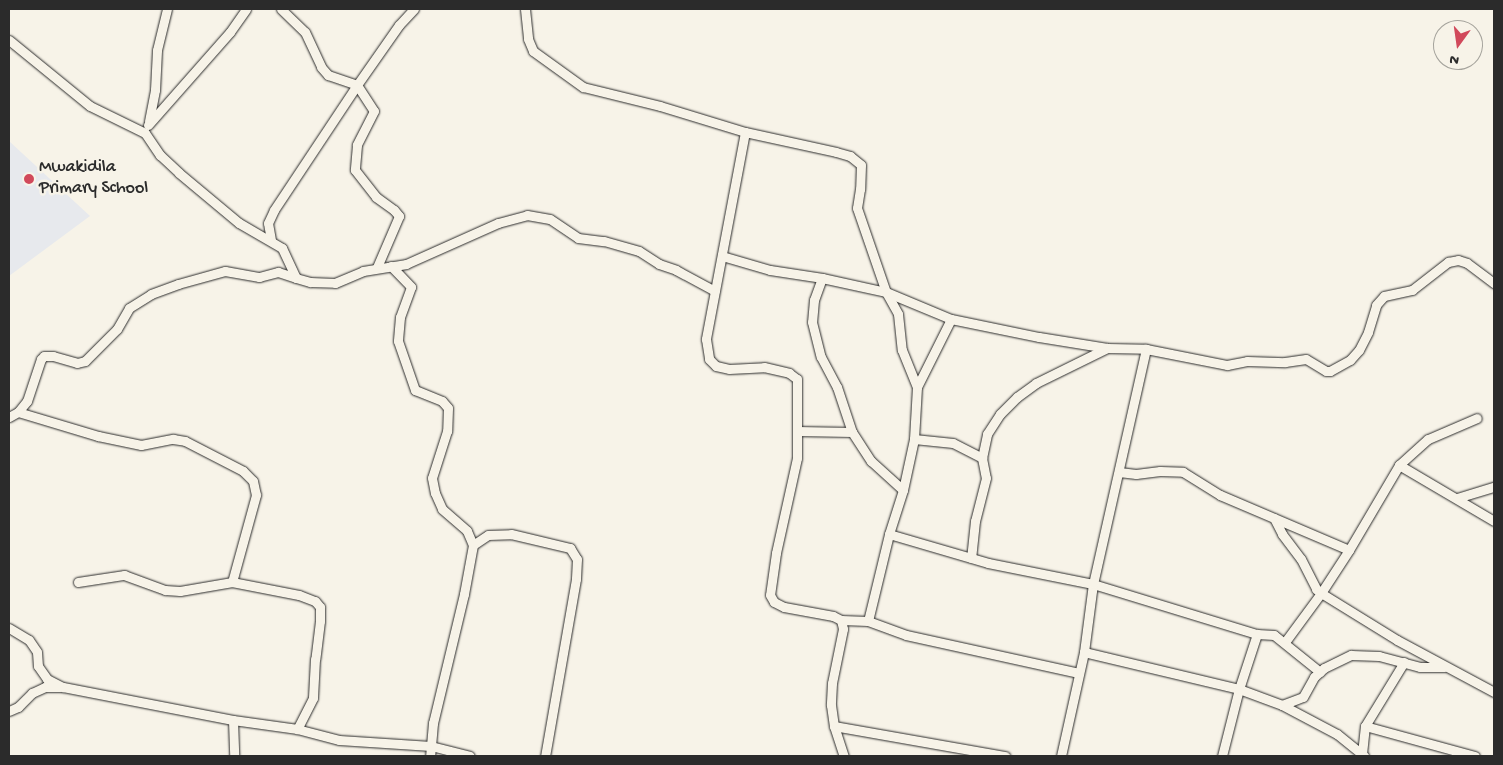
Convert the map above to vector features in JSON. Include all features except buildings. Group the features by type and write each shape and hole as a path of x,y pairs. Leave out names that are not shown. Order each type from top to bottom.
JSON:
{"street":[{"path":"167,9 157,50 155,90 147,129 160,155 179,173 239,223 282,248 296,278"},
{"path":"147,129 230,32 246,9"},
{"path":"281,9 305,32 321,67 328,75 356,85 374,111 357,145 355,170 376,197 399,216 377,267"},
{"path":"271,240 268,223 274,210 356,85 399,25 414,9"},
{"path":"525,9 528,39 533,51 583,87 660,106 745,132 836,152 850,156 860,165 860,189 857,208 886,292 898,314 902,350 917,387"},
{"path":"9,40 90,106 147,129"},
{"path":"745,132 706,339 709,359 716,366 729,369 764,367 790,373 797,379 798,458 776,553 770,595 774,602 784,607 833,616 842,620 868,621 906,635 1079,673"},
{"path":"9,417 18,412 27,401 41,359 44,356 52,356 76,363 85,361 117,329 129,308 151,294 178,284 225,271 259,278 278,272 310,282 335,283 377,267 406,264 498,223 527,215 550,220 578,238 604,241 639,251 659,264 676,270 715,291"},
{"path":"722,256 770,270 822,278 886,292 951,319 1107,348 1146,350 1227,365 1247,361 1285,362 1306,359 1326,371 1330,371 1350,360 1359,350 1368,332 1376,305 1384,296 1412,290 1448,262 1458,260 1466,263 1494,283"},
{"path":"391,266 411,287 400,317 398,341 415,390 442,401 448,408 447,431 432,478 434,493 442,509 466,531 474,545"},
{"path":"822,278 814,300 812,322 821,357 837,387 852,432 871,461 903,490"},
{"path":"868,621 888,534 903,490 914,439 917,387 951,319"},
{"path":"970,558 974,521 986,478 982,458 987,434 1000,414 1017,397 1036,383 1107,348"},
{"path":"1061,756 1084,652 1093,584 1146,350"},
{"path":"18,412 98,436 141,445 173,439 185,441 243,471 252,481 256,495 232,582"},
{"path":"1285,642 1321,593 1349,550 1399,465 1428,439 1477,418"},
{"path":"797,431 852,432"},
{"path":"914,439 953,443 982,458"},
{"path":"1399,465 1494,521"},
{"path":"1119,472 1136,474 1160,471 1183,472 1220,495 1349,550"},
{"path":"1457,498 1494,486"},
{"path":"1274,518 1282,534 1302,559 1316,589 1321,593 1398,640 1494,692"},
{"path":"430,756 433,723 474,545 488,534 511,534 570,548 577,559 576,579 545,756"},
{"path":"888,534 970,558 1093,584 1257,634 1274,635 1320,672"},
{"path":"78,582 124,575 165,590 180,591 232,582 299,595 315,601 320,607 313,698 297,729"},
{"path":"842,620 843,629 832,683 831,705 834,726 844,756"},
{"path":"9,628 29,640 37,652 38,666 47,679 62,687"},
{"path":"1222,756 1239,689 1257,634"},
{"path":"1084,652 1239,689 1282,706 1337,734 1363,755"},
{"path":"1282,706 1303,697 1314,677 1320,672 1352,655 1379,656 1420,667 1447,667"},
{"path":"1363,755 1365,726 1404,662"},
{"path":"9,711 38,690 62,687 233,720 297,729 339,740 431,746 470,756"},
{"path":"233,720 234,756"},
{"path":"834,726 1005,756"},
{"path":"1365,726 1475,756"}],"shaded area":[{"name":"Mwakidila Primary School","path":"9,141 90,216 9,276"}],"place":[{"name":"Mwakidila Primary School","path":"29,179"}]}
